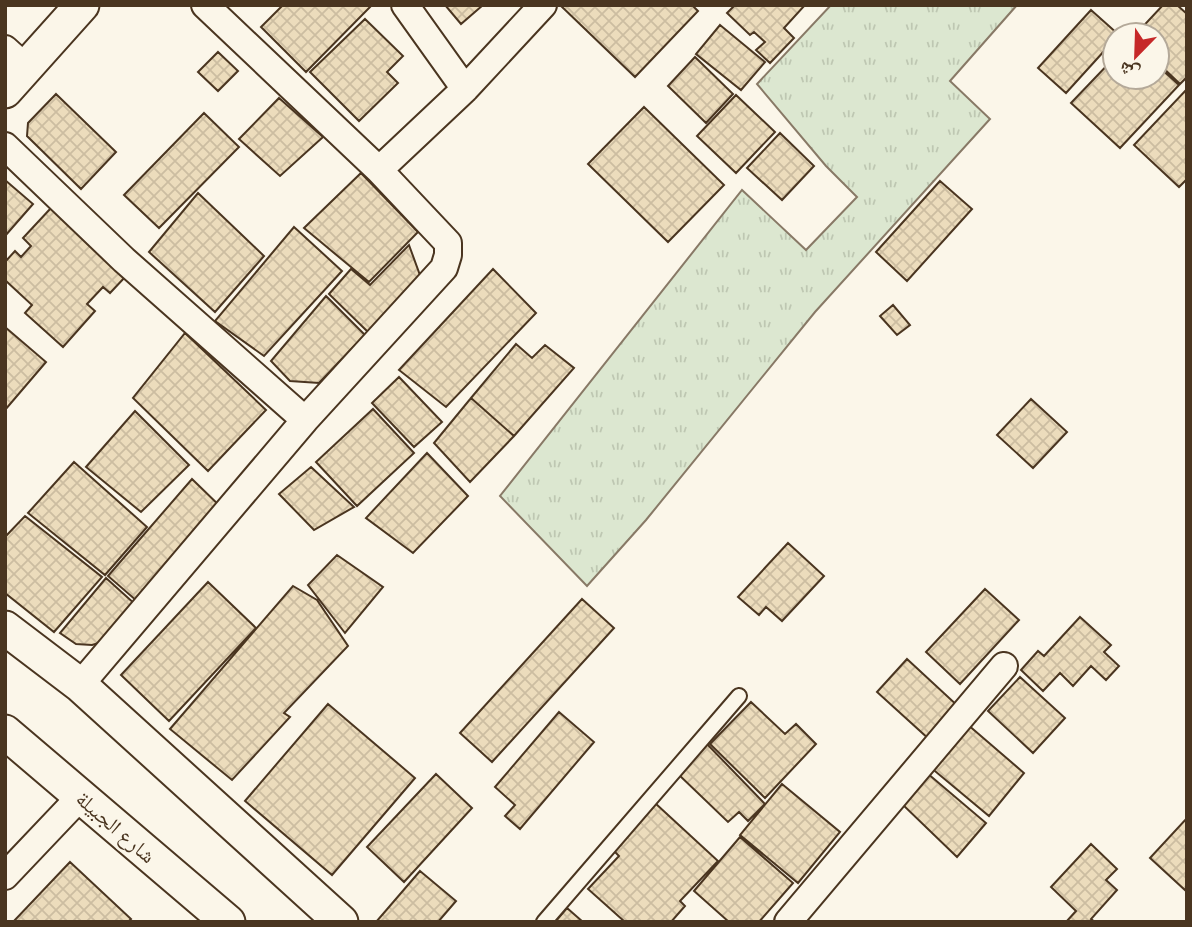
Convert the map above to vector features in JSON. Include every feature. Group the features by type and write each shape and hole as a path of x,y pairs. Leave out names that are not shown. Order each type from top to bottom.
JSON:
{"street":[{"path":"12,69 82,5"},
{"path":"80,685 305,419 444,268 448,255 448,243 379,170 205,5"},
{"path":"405,5 465,89"},
{"path":"379,170 465,89 543,5"},
{"path":"5,146 124,260 305,419"},
{"path":"5,628 80,685 341,922"},
{"path":"788,922 1004,666"},
{"name":"شارع الجبيلة","path":"5,732 228,922"},
{"path":"5,876 81,796"}],"lane":[{"path":"544,922 738,696"}],"green space":[{"path":"831,5 1017,5 950,81 990,119 815,312 646,520 587,586 500,496 742,190 806,250 857,197 826,166 757,84"}],"building":[{"path":"283,5 372,5 306,72 261,27"},
{"path":"445,5 483,5 461,24"},
{"path":"560,5 692,5 698,11 635,77"},
{"path":"735,5 805,5 784,28 794,38 770,63 756,50 765,42 754,32 750,35 727,13"},
{"path":"1163,5 1177,5 1187,14 1187,77 1180,84 1171,75 1171,21 1148,21"},
{"path":"1091,10 1103,21 1101,21 1101,54 1066,93 1038,68"},
{"path":"365,19 403,56 387,72 398,83 359,121 310,72"},
{"path":"720,25 765,62 741,90 696,54"},
{"path":"218,52 238,71 218,91 198,72"},
{"path":"695,57 733,94 706,123 668,86"},
{"path":"1101,72 1101,91 1171,91 1171,78 1179,85 1120,148 1071,103"},
{"path":"1187,89 1187,179 1179,187 1134,145"},
{"path":"56,94 116,152 81,189 27,136 28,123"},
{"path":"736,95 775,132 736,173 697,136"},
{"path":"279,98 323,137 280,176 239,139"},
{"path":"644,107 724,185 668,242 588,164"},
{"path":"204,113 239,147 159,228 124,195"},
{"path":"780,133 814,166 782,200 747,168"},
{"path":"361,173 418,232 369,282 304,228"},
{"path":"5,180 33,204 5,236"},
{"path":"940,181 972,209 907,281 876,252"},
{"path":"198,193 264,256 215,312 149,252"},
{"path":"51,208 126,276 110,293 103,287 87,304 95,311 63,347 25,313 32,305 5,280 5,262 15,251 21,257 31,246 23,238"},
{"path":"294,227 342,271 264,356 215,321"},
{"path":"409,245 421,278 368,332 329,294 351,269 370,285"},
{"path":"493,269 536,313 446,407 399,370"},
{"path":"326,296 365,335 319,383 290,381 271,361"},
{"path":"893,305 910,325 897,335 880,316"},
{"path":"5,327 46,362 5,410"},
{"path":"185,333 266,410 208,471 133,398"},
{"path":"516,344 532,358 545,345 574,368 514,436 471,398"},
{"path":"399,377 442,422 414,447 372,403"},
{"path":"471,398 514,436 470,482 434,443"},
{"path":"1031,399 1067,432 1033,468 997,435"},
{"path":"373,409 414,453 357,506 316,462"},
{"path":"135,411 189,465 141,512 86,467"},
{"path":"427,453 468,496 413,553 366,518"},
{"path":"74,462 147,527 105,575 28,513"},
{"path":"311,467 354,507 314,530 279,494"},
{"path":"192,479 226,512 138,602 108,576"},
{"path":"25,516 102,577 54,632 5,593 5,537"},
{"path":"788,543 824,576 782,621 766,607 759,615 738,597"},
{"path":"337,555 383,587 345,633 308,585"},
{"path":"106,578 136,605 102,642 92,645 76,644 60,633"},
{"path":"208,582 256,628 169,721 121,675"},
{"path":"293,586 317,600 348,646 284,713 290,717 232,780 170,729"},
{"path":"985,589 1019,620 960,684 926,652"},
{"path":"582,599 614,628 492,762 460,733"},
{"path":"1080,617 1111,645 1104,652 1119,666 1106,680 1091,666 1073,686 1060,673 1043,691 1021,670 1038,651 1044,656"},
{"path":"907,659 960,708 930,740 877,692"},
{"path":"1020,677 1065,718 1033,753 988,711"},
{"path":"751,702 785,734 796,724 816,744 765,798 710,744"},
{"path":"328,704 415,778 332,875 245,801"},
{"path":"559,712 594,742 520,829 505,816 515,805 495,787"},
{"path":"967,724 1024,773 989,816 930,767"},
{"path":"707,744 765,804 748,821 739,812 728,822 678,774"},
{"path":"927,773 986,823 957,857 902,804"},
{"path":"436,774 472,808 404,882 367,847"},
{"path":"782,784 840,832 798,883 740,835"},
{"path":"655,803 718,861 680,901 685,906 671,922 625,922 588,889 619,856 612,849"},
{"path":"1187,818 1187,888 1185,890 1150,858"},
{"path":"740,837 793,883 759,922 729,922 694,891"},
{"path":"1091,844 1117,869 1106,880 1117,890 1091,919 1095,922 1066,922 1076,911 1051,887"},
{"path":"70,862 131,919 128,922 13,922"},
{"path":"420,871 456,901 438,922 376,922"},
{"path":"567,908 583,922 555,922"}]}
